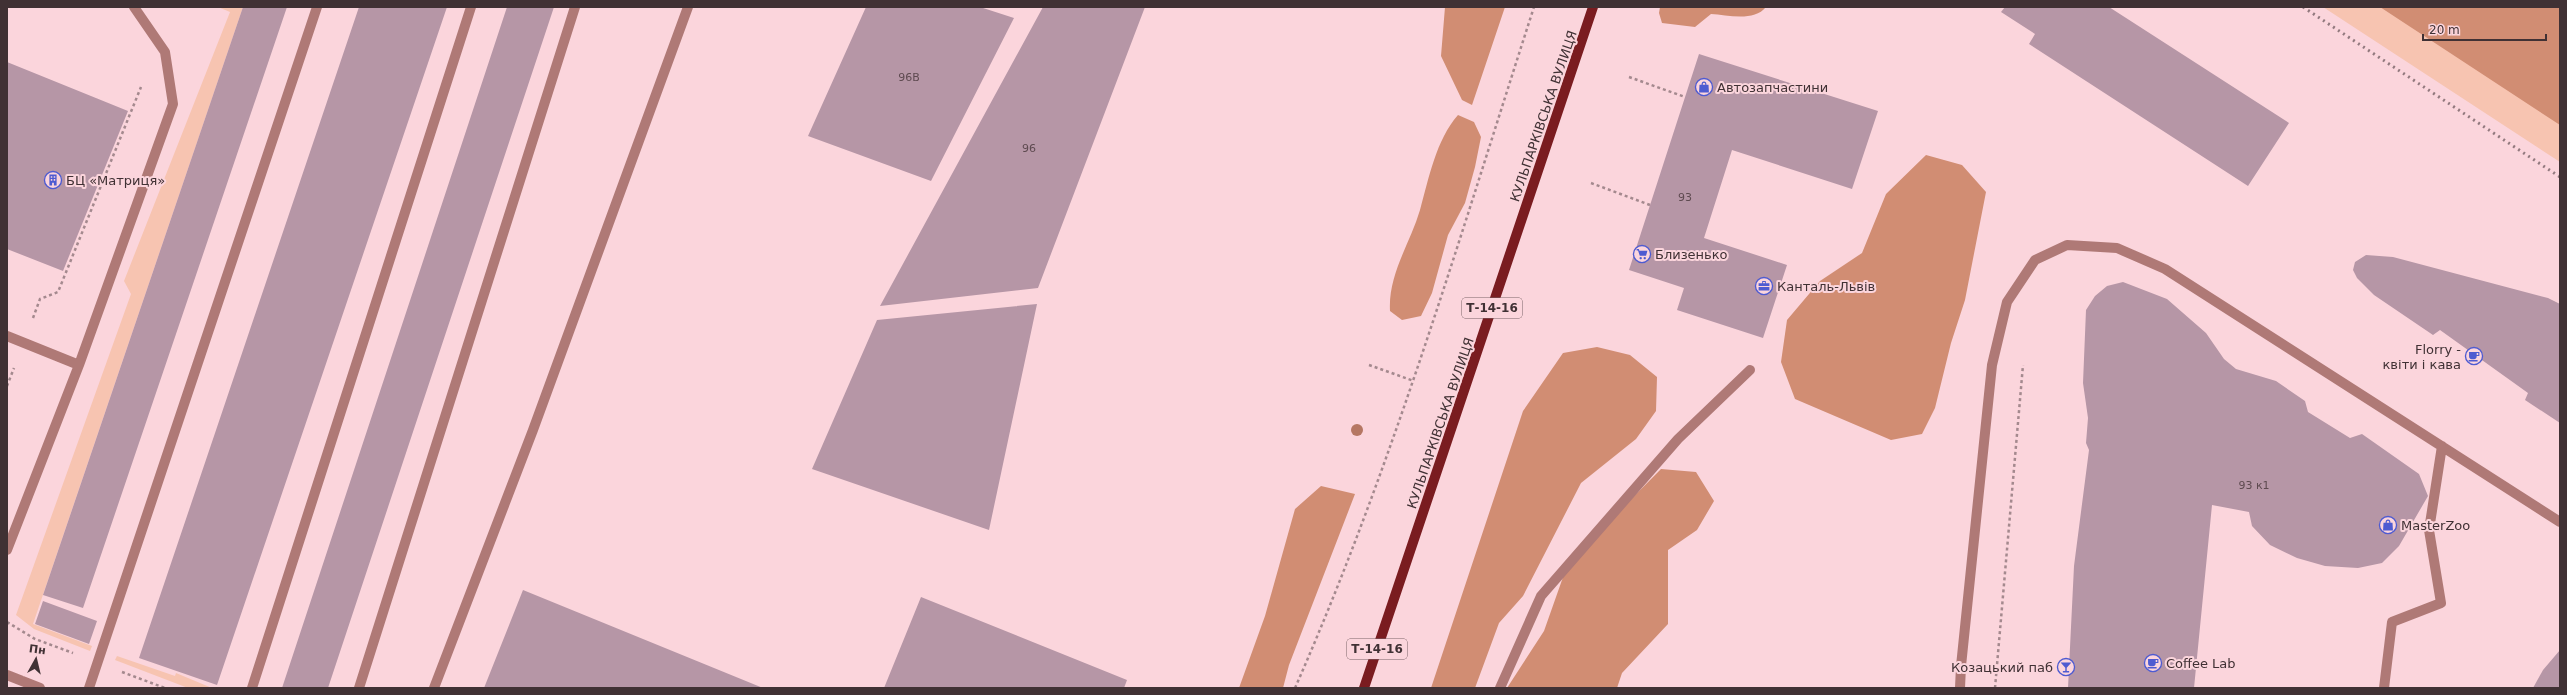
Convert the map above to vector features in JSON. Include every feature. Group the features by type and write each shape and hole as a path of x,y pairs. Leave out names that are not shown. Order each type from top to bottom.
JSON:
{"main road":[{"name":"КУЛЬПАРКІВСЬКА ВУЛИЦЯ","path":"1364,688 1593,7"}],"street":[{"path":"7,550 79,365 173,104 165,52 134,7"},
{"path":"89,688 317,7"},
{"path":"252,688 471,7"},
{"path":"359,688 575,7"},
{"path":"434,688 584,293 688,7"},
{"path":"1960,688 1960,666 1992,365 2007,302 2035,260 2067,245 2117,248 2165,269 2560,522"},
{"path":"7,336 79,365"},
{"path":"1500,688 1541,596 1678,439 1750,370"},
{"path":"2384,688 2392,622 2441,603 2429,530 2442,446"},
{"path":"7,675 40,688"}],"path":[{"path":"1295,688 1336,595 1414,381 1534,7"},
{"path":"7,386 25,343 40,299 58,292 148,70 165,52"},
{"path":"1629,77 1685,97"},
{"path":"1591,183 1650,205"},
{"path":"1369,365 1414,381"},
{"path":"1995,688 2023,365"}],"shaded area":[{"path":"218,7 243,7 33,624 92,646 90,651 34,629 16,615 131,294 124,281 230,12"},
{"path":"1445,7 1505,7 1472,105 1462,100 1441,56"},
{"path":"1660,7 1766,7 1755,15 1748,16 1711,14 1695,27 1662,23 1659,13"},
{"path":"2323,7 2560,7 2560,162"},
{"path":"2380,7 2560,7 2560,125"},
{"path":"1458,115 1474,122 1481,137 1475,167 1465,203 1448,235 1432,293 1421,316 1402,320 1390,311 1392,284 1400,259 1416,223 1434,160 1444,136"},
{"path":"1926,155 1962,165 1986,192 1965,300 1951,343 1935,408 1922,434 1891,440 1795,399 1781,362 1787,320 1820,281 1862,253 1886,194"},
{"path":"1597,347 1630,355 1657,377 1656,411 1636,439 1581,483 1523,596 1499,623 1475,688 1431,688 1523,411 1563,353"},
{"path":"1661,469 1696,472 1714,501 1697,530 1668,550 1668,624 1622,673 1617,688 1507,688 1544,631 1568,563"},
{"path":"1321,486 1355,494 1289,665 1283,688 1239,688 1265,616 1295,509"},
{"path":"117,656 175,676 176,673 212,688 188,688 115,660"}],"building":[{"path":"243,7 287,7 83,608 43,595"},
{"path":"359,7 447,7 217,685 139,658"},
{"path":"507,7 554,7 328,688 282,688"},
{"path":"866,7 980,7 1014,18 931,181 808,136"},
{"path":"1043,7 1145,7 1038,288 880,306"},
{"path":"2005,7 2109,7 2289,123 2248,186 2029,44 2035,34 2001,12"},
{"path":"1699,54 1878,111 1852,189 1732,150 1704,238 1787,265 1763,338 1677,310 1684,288 1629,270"},
{"name":"БЦ «Матриця»","path":"7,62 128,111 63,271 7,249"},
{"path":"2366,255 2393,257 2548,298 2560,304 2560,423 2525,400 2528,393 2440,330 2433,335 2374,295 2357,278 2353,270 2355,262"},
{"path":"2123,282 2167,299 2206,333 2224,359 2236,369 2276,381 2305,401 2308,412 2350,438 2362,434 2419,474 2428,496 2399,546 2382,563 2358,568 2325,566 2297,558 2270,545 2252,526 2249,512 2212,505 2194,688 2068,688 2074,566 2089,450 2086,443 2088,418 2083,383 2086,310 2095,296 2107,286"},
{"path":"1037,304 989,530 812,469 877,320"},
{"path":"523,590 763,688 484,688"},
{"path":"921,597 1127,680 1124,688 884,688"},
{"path":"43,601 97,621 89,644 35,624"},
{"path":"2560,650 2560,688 2533,688 2543,670"}],"railway":[{"path":"2303,7 2560,177"}],"place":[{"name":"Автозапчастини","path":"1704,87"},
{"name":"БЦ «Матриця»","path":"53,180"},
{"name":"Близенько","path":"1642,254"},
{"name":"Канталь-Львів","path":"1764,286"},
{"name":"Florry - квіти і кава","path":"2474,356"},
{"name":"MasterZoo","path":"2388,525"},
{"name":"Coffee Lab","path":"2153,663"},
{"name":"Козацький паб","path":"2066,667"}]}
